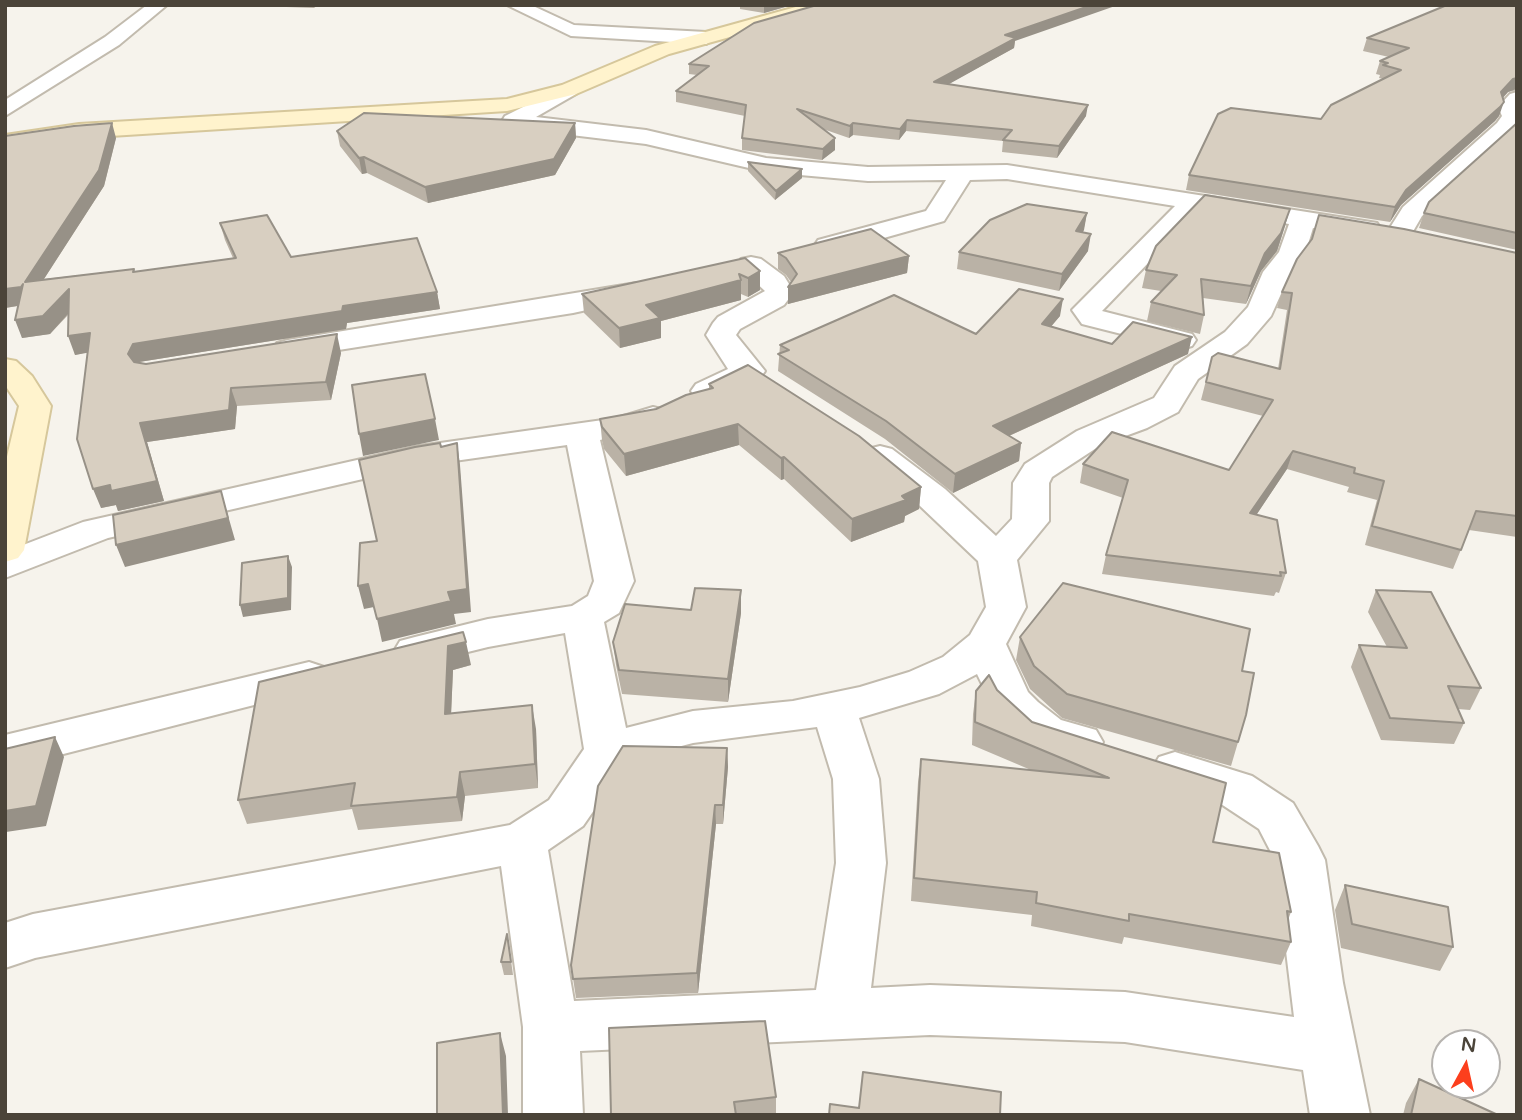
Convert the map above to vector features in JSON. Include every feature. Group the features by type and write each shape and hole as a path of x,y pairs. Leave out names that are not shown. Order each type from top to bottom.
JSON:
{"street":[{"path":"5,110 112,41 158,5"},
{"path":"516,5 571,30 706,38"},
{"path":"824,5 662,50 569,90 513,121 646,137 766,165 868,174 1007,172 1423,240"},
{"path":"5,142 79,131 457,110 507,105 569,90"},
{"path":"1399,234 1412,212 1505,128 1513,116 1509,107 1517,99"},
{"path":"5,566 96,530 419,456 581,433 643,421 768,381 738,362 722,335 728,323 774,299 780,292 774,282 739,268 935,216 958,183 959,173"},
{"path":"1194,201 1087,310 1092,318 1217,350"},
{"path":"997,558 1030,521 1031,483 1037,471 1088,438 1135,421 1166,405 1186,373 1236,338 1261,310 1277,272 1292,254 1303,219"},
{"path":"262,354 573,304 665,285"},
{"path":"5,368 21,383 35,406 5,550"},
{"path":"381,659 488,633 583,617 605,604 614,581 581,433"},
{"path":"607,749 693,727 793,717 924,683 958,667 985,644 1006,607 997,558 932,497 848,433"},
{"path":"5,946 33,936 522,842 566,813 594,775 607,749 583,617"},
{"path":"985,644 1010,700 1045,731 1235,789 1276,816 1300,860 1327,1048 1340,1115"},
{"path":"5,752 340,669"},
{"path":"833,707 856,779 861,863 839,1014"},
{"path":"522,842 551,1027 553,1115"},
{"path":"551,1027 930,1010 1125,1017 1327,1048"}],"building":[{"path":"817,5 1092,5 1005,35 1016,38 934,82 1088,105 1059,146 1003,140 1012,130 907,120 900,129 853,123 850,126 797,109 835,138 823,149 742,138 746,105 676,91 709,66 689,64 754,23"},
{"path":"1447,5 1517,5 1517,78 1501,92 1504,102 1500,107 1406,190 1395,207 1189,175 1218,114 1231,108 1321,119 1331,105 1401,70 1383,65 1388,63 1380,61 1409,48 1367,38"},
{"path":"364,113 575,123 554,159 425,187 364,157 359,158 337,131"},
{"path":"112,123 99,170 25,282 134,269 133,272 236,258 220,223 267,215 291,257 417,238 437,292 343,306 342,311 133,344 128,354 134,362 146,364 337,334 326,382 231,388 229,410 140,423 157,481 111,491 110,485 93,489 77,439 90,333 68,336 69,289 43,316 15,320 23,284 21,287 5,289 5,136"},
{"path":"1517,123 1517,233 1424,213 1429,202"},
{"path":"748,162 802,169 776,191"},
{"path":"1205,195 1290,209 1281,233 1265,253 1251,286 1201,279 1204,315 1151,302 1177,275 1146,270 1156,246"},
{"path":"1027,204 1087,213 1076,231 1091,234 1062,274 959,252 990,220"},
{"path":"1319,215 1404,229 1517,253 1517,516 1476,511 1461,550 1372,526 1384,481 1354,473 1355,468 1293,451 1250,513 1277,520 1286,573 1280,572 1281,576 1106,555 1128,480 1083,464 1112,432 1229,470 1273,400 1206,382 1212,357 1218,353 1280,369 1292,293 1282,292 1297,259 1312,239"},
{"path":"871,229 909,256 788,287 797,274 786,258 778,253"},
{"path":"745,258 760,271 748,278 739,274 741,280 646,305 660,318 619,328 582,294"},
{"path":"1019,289 1063,299 1042,324 1112,344 1133,322 1192,337 993,426 1021,443 955,474 886,421 778,354 789,350 780,345 894,295 976,334"},
{"path":"748,365 859,436 921,487 902,496 906,500 852,519 784,457 781,458 738,424 624,454 602,427 600,419 656,409 686,395 713,388 709,384"},
{"path":"425,374 435,419 359,434 352,385"},
{"path":"440,443 441,447 457,443 467,589 448,592 451,601 377,619 368,584 358,586 360,543 377,541 359,460"},
{"path":"221,491 228,518 116,545 113,515"},
{"path":"288,556 288,598 240,605 242,563"},
{"path":"1063,583 1250,629 1242,671 1254,673 1238,742 1067,694 1034,666 1020,637"},
{"path":"695,588 741,590 728,679 619,670 613,642 625,604 691,610"},
{"path":"1376,590 1431,592 1481,688 1448,686 1464,723 1390,718 1359,645 1407,648"},
{"path":"463,632 466,642 448,646 445,714 532,705 535,764 460,772 457,797 351,806 355,783 238,800 259,682"},
{"path":"989,675 997,690 1032,722 1226,783 1213,842 1279,853 1291,912 1287,911 1291,942 1129,914 1129,921 1036,903 1037,892 914,878 921,759 1109,778 975,722 976,691"},
{"path":"55,737 36,806 5,811 5,749"},
{"path":"623,746 727,748 723,805 715,805 697,973 573,979 571,965 598,786"},
{"path":"1345,885 1448,907 1453,947 1352,924"},
{"path":"507,934 511,962 501,962"},
{"path":"765,1021 776,1097 734,1102 736,1115 611,1115 609,1028"},
{"path":"500,1033 503,1115 437,1115 437,1043"},
{"path":"863,1072 1001,1092 1000,1115 829,1115 830,1104 859,1108"},
{"path":"1419,1079 1431,1084 1431,1099 1463,1099 1498,1115 1411,1115"}]}
